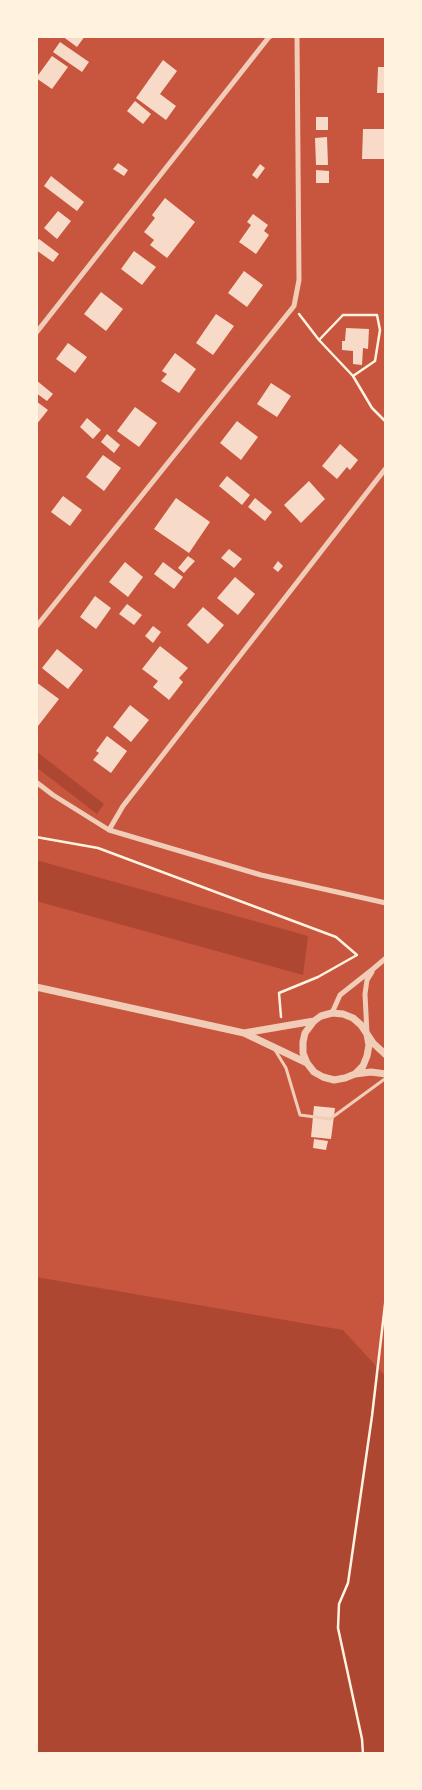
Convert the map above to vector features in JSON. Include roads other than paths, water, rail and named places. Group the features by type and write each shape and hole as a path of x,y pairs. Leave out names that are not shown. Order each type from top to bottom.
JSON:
{"street":[{"path":"36,333 271,36"},
{"path":"36,628 294,306 299,280 297,36"},
{"path":"109,830 123,806 386,468"},
{"path":"36,782 53,795 109,830 261,875 386,903"},
{"path":"332,1013 340,995 386,958"},
{"path":"355,1074 368,1056 369,1045 364,994 366,980 373,969"},
{"path":"36,987 244,1033 307,1063"},
{"path":"386,1055 361,1025 353,1018 343,1014 332,1013 321,1016 314,1021 305,1033 302,1042 303,1053 307,1063 314,1072 323,1078 334,1080 371,1072 386,1076"},
{"path":"244,1033 314,1021"}],"lane":[{"path":"273,1047 286,1068 300,1115 330,1119 386,1076"}]}
